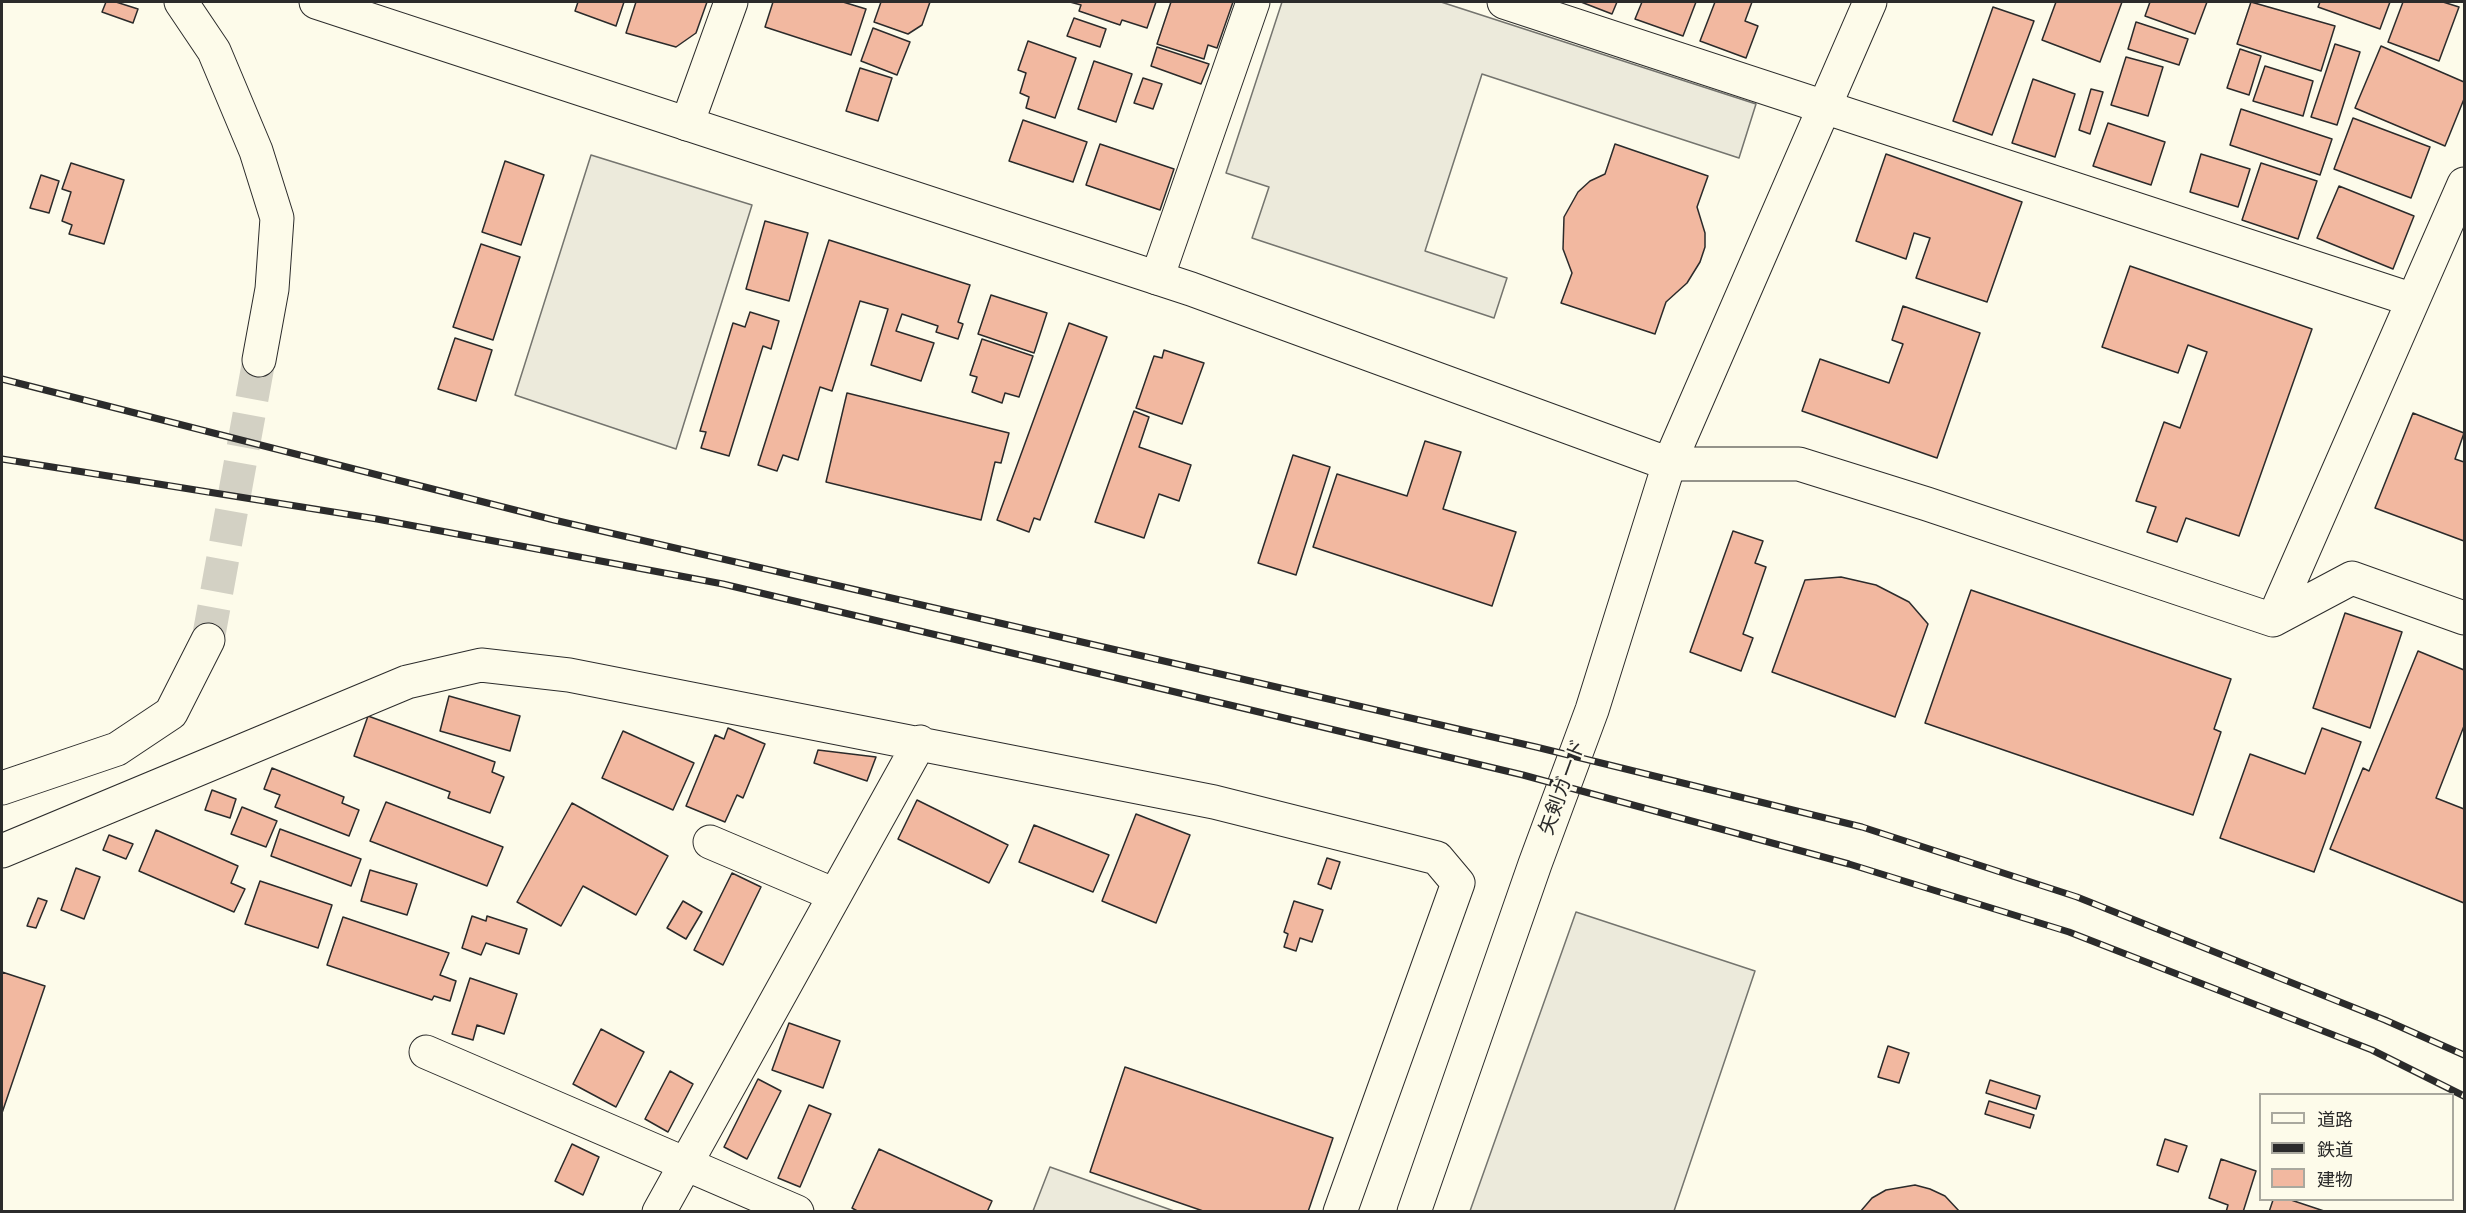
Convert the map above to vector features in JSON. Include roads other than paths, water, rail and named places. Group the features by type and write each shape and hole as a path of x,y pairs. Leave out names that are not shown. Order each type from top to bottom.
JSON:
{"street":[{"path":"181,2 214,51 256,151 277,218 272,289 260,360"},
{"path":"316,2 1157,278 1669,464 1799,465 1927,504 2273,620 2352,578 2464,618"},
{"path":"687,124 732,2"},
{"path":"1157,278 1253,2"},
{"path":"1504,2 2413,300"},
{"name":"矢剣ガード","path":"1414,1212 1535,864 1592,710 1669,464 1870,2"},
{"path":"2273,620 2464,184"},
{"path":"2,788 117,749 171,713 208,640"},
{"path":"2,851 408,682 481,665 568,675 920,742 1214,802 1437,858 1458,883 1340,1212"},
{"path":"659,1212 920,742"},
{"path":"710,842 835,895"},
{"path":"426,1052 796,1212"}],"tunnel":[{"path":"208,640 259,360"}],"railway":[{"path":"2,379 554,520 1536,747 1862,827 2077,897 2385,1020 2464,1055"},
{"path":"2,459 377,519 723,584 1523,775 1849,864 2069,932 2372,1050 2464,1096"}]}
